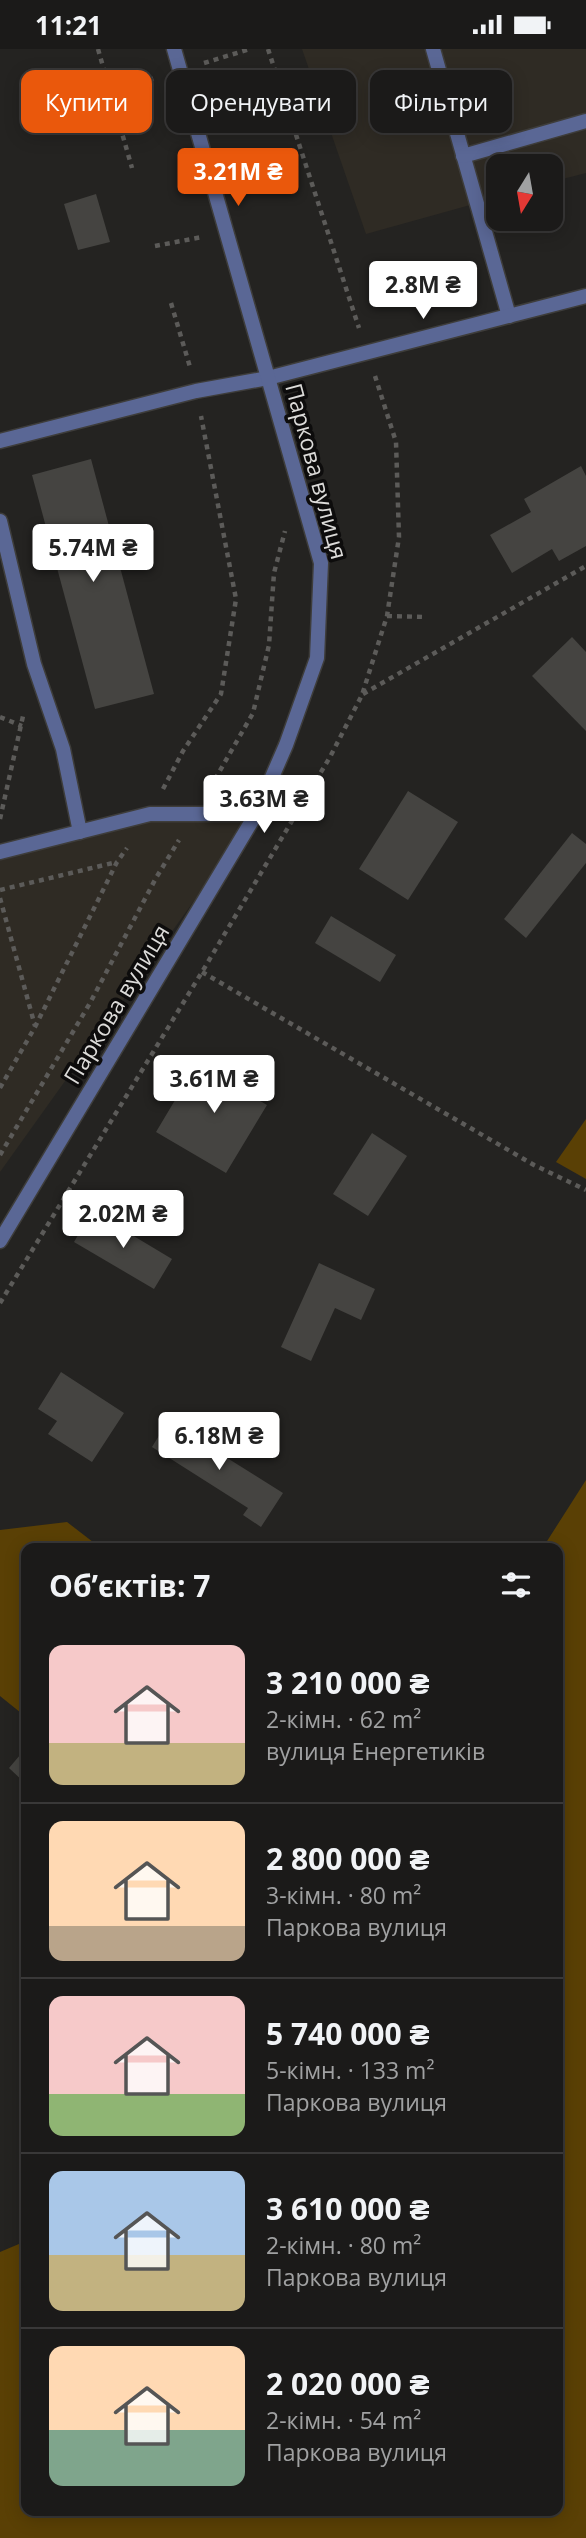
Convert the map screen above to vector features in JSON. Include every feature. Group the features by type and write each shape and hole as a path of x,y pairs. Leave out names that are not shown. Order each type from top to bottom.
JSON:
{"street":[{"path":"0,441 197,391 268,378 174,49"},
{"path":"433,49 509,316"},
{"path":"463,156 586,121"},
{"name":"Паркова вулиця","path":"0,1241 256,814 286,745 317,658 321,563 268,378 586,296"},
{"path":"0,521 34,664 63,749 80,832"},
{"path":"0,852 150,814 256,814"}],"path":[{"path":"98,49 132,168"},
{"path":"268,49 368,354"},
{"path":"155,246 227,232"},
{"path":"0,1088 35,1027 117,862 150,814 183,751 221,694 236,599 197,391 171,303"},
{"path":"362,695 586,566"},
{"path":"387,616 427,617"},
{"path":"0,819 24,713"},
{"path":"0,890 117,862"},
{"path":"0,898 35,1027"},
{"path":"202,972 534,1165 586,1190"}],"shaded area":[{"path":"302,49 586,49 586,173 564,179 564,154 486,154 486,201 366,234 331,133 356,133 356,70 309,70"},
{"path":"150,814 256,814 0,1172 0,852"},
{"path":"586,1119 586,1179 556,1162"},
{"path":"586,1480 586,2538 0,2538 0,2252 21,2243 21,2516 563,2516 563,1543 546,1543"},
{"path":"67,1522 94,1543 21,1543 21,1713 0,1696 0,1530"}],"building":[{"path":"96,194 110,242 78,250 64,204"},
{"path":"91,459 154,694 95,709 32,475"},
{"path":"581,466 586,476 586,546 559,561 552,549 512,573 490,535 531,512 524,499"},
{"path":"572,637 586,652 586,731 532,676"},
{"path":"408,791 458,822 408,900 359,869"},
{"path":"572,833 586,844 586,863 526,938 504,919"},
{"path":"331,916 396,955 380,982 315,943"},
{"path":"229,1060 257,1077 247,1093 267,1105 226,1173 156,1132 196,1065 218,1078"},
{"path":"372,1133 407,1156 368,1216 333,1194"},
{"path":"92,1211 172,1259 154,1289 74,1242"},
{"path":"319,1263 375,1289 361,1320 335,1308 311,1361 281,1347"},
{"path":"61,1372 124,1413 92,1462 48,1434 57,1421 38,1409"},
{"path":"168,1421 283,1493 261,1527 243,1515 248,1508 152,1447"},
{"path":"21,1754 21,1779 9,1768"}]}
